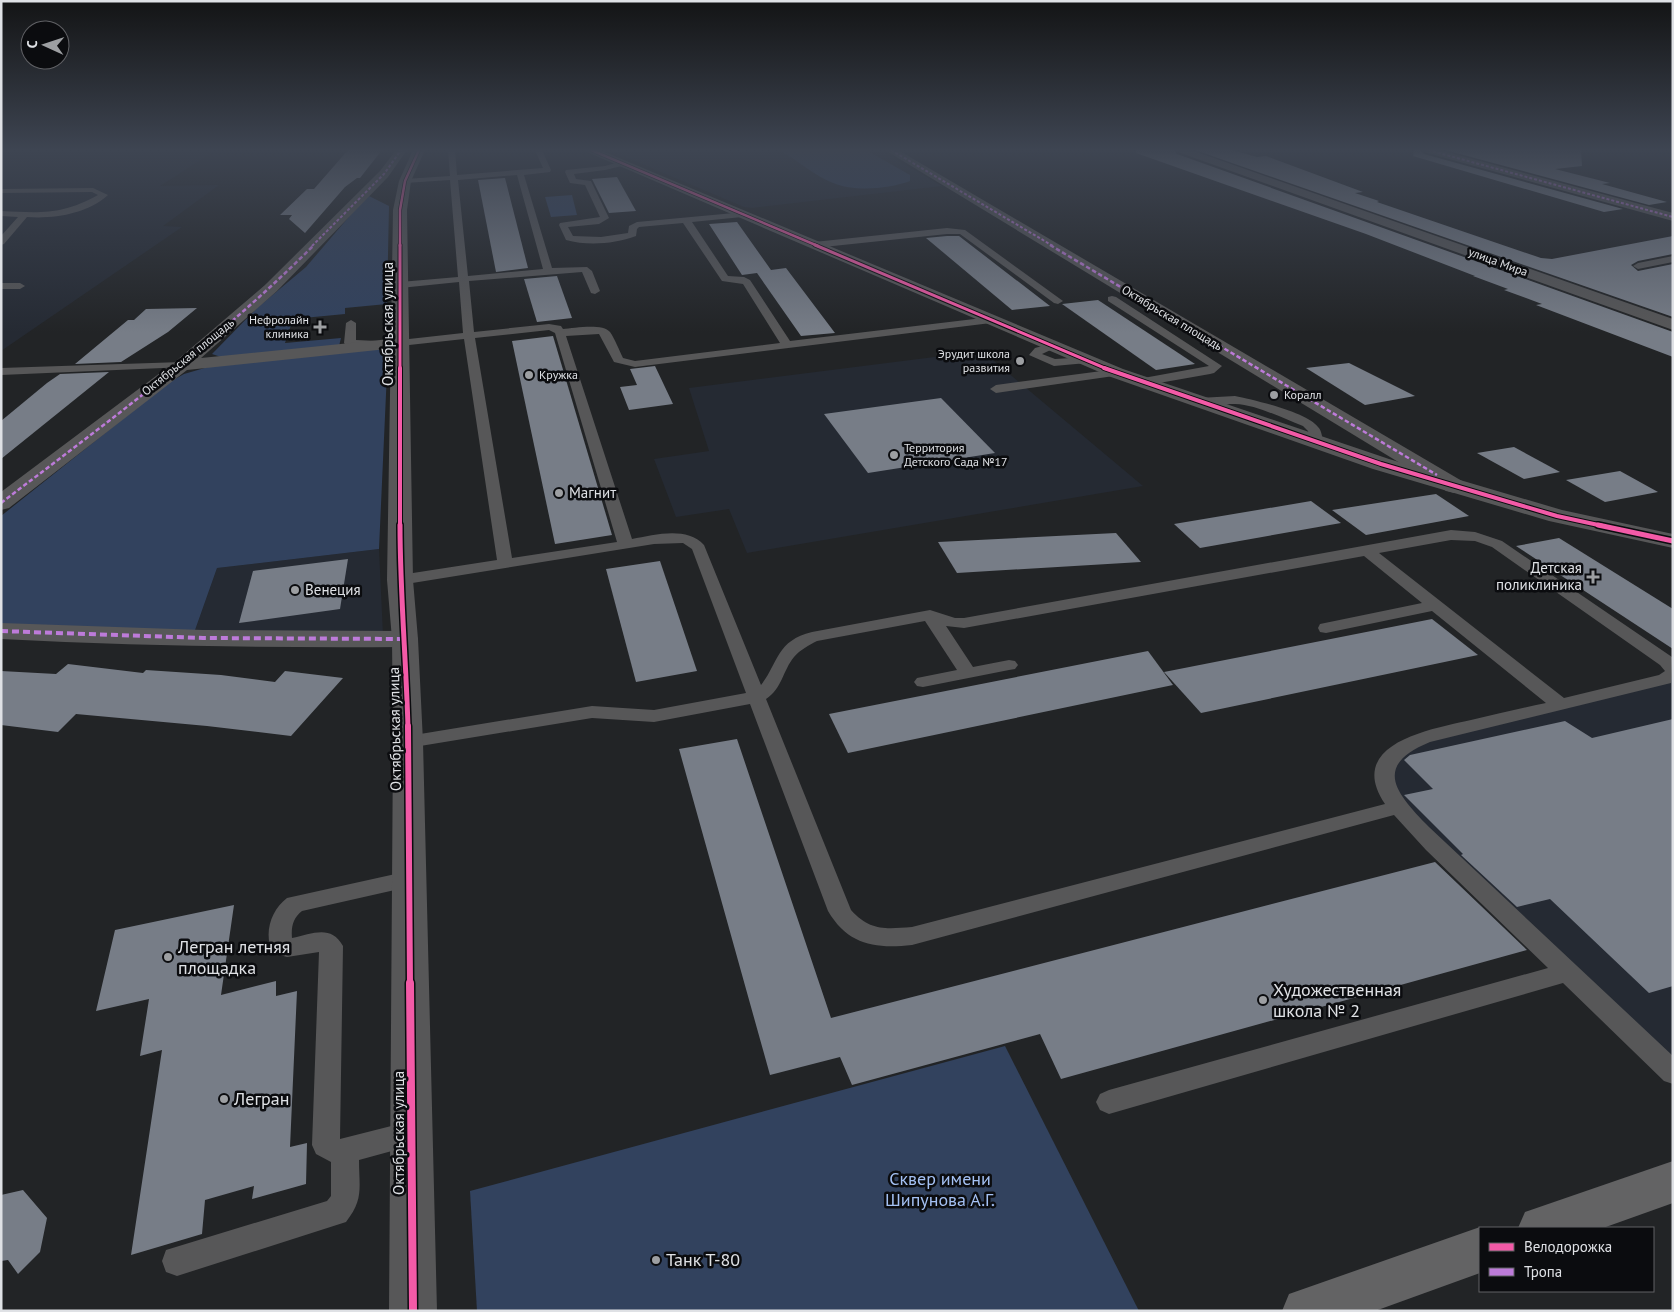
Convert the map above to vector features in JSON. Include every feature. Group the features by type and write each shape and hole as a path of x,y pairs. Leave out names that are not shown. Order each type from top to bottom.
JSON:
{"main road":[{"path":"1544,1227 1673,1182"},
{"path":"1306,1311 1479,1250"}],"street":[{"name":"Октябрьская площадь","path":"1,503 182,364 270,288 347,211"},
{"name":"Октябрьская улица","path":"400,211 400,580 405,639 408,742 413,1311"},
{"path":"736,211 1142,382 1316,442 1454,486 1557,516 1673,541"},
{"name":"Октябрьская площадь","path":"994,211 1454,486"},
{"name":"улица Мира","path":"1355,211 1673,324"},
{"path":"1652,211 1673,217"},
{"path":"182,364 400,341"},
{"path":"1,631 105,636 269,640 405,639"}],"lane":[{"path":"1,213 54,216 74,211"},
{"path":"456,211 469,336 505,564"},
{"path":"542,211 550,226 570,238 588,240 628,236 633,234 632,228 637,225 742,214"},
{"path":"550,226 599,221 605,218 602,211"},
{"path":"1,242 25,214"},
{"path":"686,220 726,279 744,280 747,282 787,345"},
{"path":"548,271 550,226"},
{"path":"814,245 947,231 962,232 1058,301"},
{"path":"1638,266 1673,259"},
{"path":"400,285 584,269 587,270 595,290"},
{"path":"1,286 20,286"},
{"path":"1112,298 1216,366 1210,371 1142,382"},
{"path":"560,333 589,330 602,331 605,333 616,358 620,362 631,363 991,320"},
{"path":"351,323 349,341 351,344 469,336 552,327 558,329 626,545"},
{"path":"1,372 182,364"},
{"path":"996,389 1117,373"},
{"path":"408,742 592,712 654,716 755,697 767,691 786,655 802,642 812,637 930,615 959,623 1368,551 1451,534 1464,534 1487,540 1497,544 1666,661 1673,671 1671,676 1561,705 1424,737 1403,746 1388,760 1384,773 1386,788 1399,807 1435,844 1673,1073"},
{"path":"400,580 679,538 690,539 697,544 836,904 844,920 859,932 870,935 897,938 912,936 1399,807"},
{"path":"1368,551 1561,705"},
{"path":"1326,628 1436,605"},
{"path":"930,615 968,673"},
{"path":"923,682 1009,665"},
{"path":"409,879 301,902 290,907 283,916 281,946 290,948 327,941 330,946 326,1145 336,1152 345,1151 411,1134"},
{"path":"1109,1102 1567,972"},
{"path":"177,1261 336,1212 345,1201 345,1151"}],"shaded area":[{"path":"1,211 183,211 163,226 182,227 1,351"},
{"name":"Территория Детского Сада №17","path":"982,351 1143,486 747,553 729,509 676,517 654,459 709,451 689,388"},
{"path":"379,549 383,635 194,633 217,568"},
{"path":"1673,677 1673,1073 1399,807 1388,760 1403,746"}],"green space":[{"path":"354,211 389,211 387,304 345,308 345,314 293,319 285,343 341,338 339,346 221,357 212,354 257,308 306,267"},
{"path":"549,211 576,211 577,215 551,217"},
{"path":"377,349 388,350 379,549 217,568 194,633 1,626 1,516 168,383 184,374 208,367"},
{"name":"Сквер имени Шипунова А.Г.","path":"1005,1046 1139,1311 477,1311 470,1191"}],"building":[{"path":"284,211 324,211 305,233 289,219 292,215 280,215"},
{"path":"484,211 513,211 528,268 496,272"},
{"path":"608,211 633,211 609,213"},
{"path":"1301,211 1336,211 1673,332 1673,357 1536,305 1542,304 1366,234"},
{"path":"1370,211 1404,211 1541,258 1552,259 1673,236 1673,254 1638,261 1631,265 1638,271 1673,264 1673,317"},
{"path":"737,222 771,270 786,268 835,333 801,336 757,273 742,275 709,224"},
{"path":"959,236 1050,306 1012,310 926,238"},
{"path":"557,276 572,318 537,322 524,279"},
{"path":"1098,300 1195,364 1156,370 1062,304"},
{"path":"197,308 168,332 121,362 75,364 128,320 134,320 146,309"},
{"path":"553,336 612,535 555,544 512,341"},
{"path":"1349,363 1415,396 1365,405 1306,368"},
{"path":"655,366 673,404 629,410 620,387 637,385 630,369"},
{"path":"109,372 1,459 1,421 47,383 60,374"},
{"path":"941,398 995,453 868,473 824,414"},
{"path":"1514,447 1560,472 1524,479 1477,453"},
{"path":"1620,471 1658,492 1605,502 1566,480"},
{"path":"1436,494 1469,516 1366,535 1332,510"},
{"path":"1311,501 1341,523 1200,548 1174,524"},
{"path":"1116,533 1141,562 957,573 938,542"},
{"name":"Детская поликлиника","path":"1559,538 1673,609 1673,649 1516,546"},
{"name":"Венеция","path":"348,559 340,609 239,623 253,571"},
{"path":"660,561 697,671 636,682 606,569"},
{"path":"1432,619 1478,655 1201,713 1164,672"},
{"path":"1148,651 1173,685 848,753 829,714"},
{"path":"68,664 143,673 146,670 221,675 275,682 285,671 343,678 291,736 76,714 58,732 1,725 1,671 56,674"},
{"path":"1673,719 1673,986 1649,993 1550,899 1517,907 1461,855 1463,854 1404,795 1433,789 1404,760 1410,755 1565,721 1592,738"},
{"path":"737,739 831,1018 1435,862 1527,950 1061,1079 1040,1034 852,1085 840,1057 770,1075 679,749"},
{"name":"Легран","path":"234,905 221,995 276,981 276,996 297,991 290,1147 307,1143 306,1184 252,1199 254,1186 205,1200 202,1234 131,1255 162,1050 140,1056 149,999 96,1011 115,930"},
{"path":"23,1190 47,1218 40,1252 18,1274 8,1260 1,1261 1,1195"}],"marked path":[{"path":"1,503 182,365 271,288 347,211"},
{"path":"994,211 1437,475"},
{"path":"1652,211 1673,217"},
{"path":"1,631 203,638 405,639"}],"cycle path":[{"path":"400,211 400,580 405,639 408,742 413,1311"},
{"path":"735,211 1117,373 1213,407 1381,464 1557,516 1673,541"}],"place":[{"name":"Нефролайн клиника","path":"320,327"},
{"name":"Эрудит школа развития","path":"1020,361"},
{"name":"Кружка","path":"529,375"},
{"name":"Коралл","path":"1274,395"},
{"name":"Территория Детского Сада №17","path":"894,455"},
{"name":"Магнит","path":"559,493"},
{"name":"Детская поликлиника","path":"1593,577"},
{"name":"Венеция","path":"295,590"},
{"name":"Легран летняя площадка","path":"168,957"},
{"name":"Художественная школа № 2","path":"1263,1000"},
{"name":"Легран","path":"224,1099"},
{"name":"Танк Т-80","path":"656,1260"}]}
